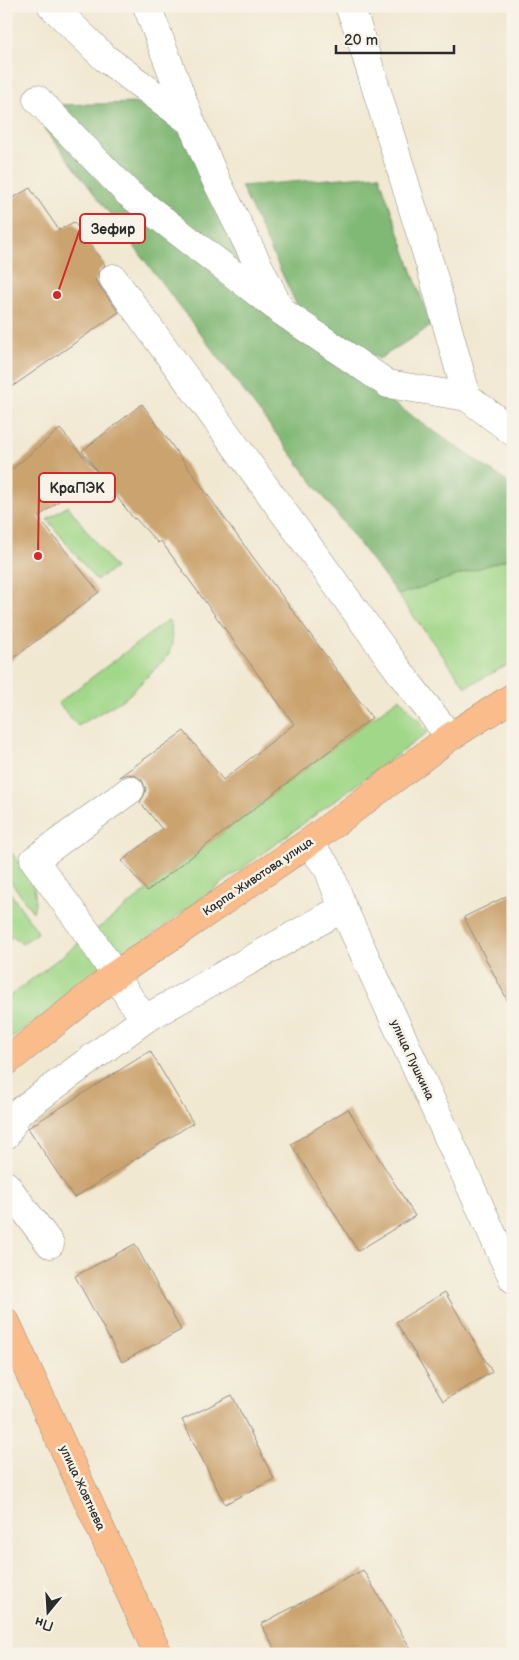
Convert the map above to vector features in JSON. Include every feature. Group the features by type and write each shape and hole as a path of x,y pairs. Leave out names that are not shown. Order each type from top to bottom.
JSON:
{"main road":[{"name":"Карпа Животова улица","path":"6,1062 115,975 308,844 450,737 511,701"},
{"name":"улица Жовтнева","path":"6,1322 158,1654"}],"street":[{"path":"52,6 105,58 191,122"},
{"path":"147,6 191,122 215,178 281,311"},
{"path":"348,6 356,26 431,268 467,397"},
{"path":"37,99 128,193 281,311 388,384 467,397 513,432"},
{"path":"113,278 408,684 450,737"},
{"path":"130,790 34,860 89,935 145,1019"},
{"name":"улица Пушкина","path":"308,844 328,868 342,908 513,1279"},
{"path":"6,1135 18,1113 145,1019 342,908"},
{"path":"6,1185 50,1244"}],"green space":[{"path":"141,103 183,129 255,281 137,190 51,105"},
{"path":"40,122 272,319 513,486 513,557 398,595"},
{"path":"379,175 431,326 379,359 300,312 241,186"},
{"path":"68,506 115,568 96,580 47,519"},
{"path":"513,557 513,662 466,687 398,595"},
{"path":"168,620 171,624 172,645 168,656 127,697 78,726 58,703"},
{"path":"400,698 428,732 6,1042 6,999"},
{"path":"6,846 24,868 33,884 35,902 33,912 6,875"},
{"path":"6,887 38,932 22,944 13,936 6,942"}],"building":[{"path":"30,188 59,230 74,222 105,265 99,271 98,277 95,280 119,312 6,391 6,202"},
{"path":"142,404 372,718 147,891 122,861 162,829 140,802 146,789 142,780 129,774 119,777 184,731 223,780 294,724 161,541 158,543 134,519 82,451"},
{"path":"60,429 97,472 38,517 99,592 6,664 6,474"},
{"path":"513,893 513,1011 464,917"},
{"path":"150,1051 193,1123 74,1198 28,1128"},
{"path":"348,1109 415,1216 358,1251 291,1144"},
{"path":"135,1244 181,1330 122,1362 75,1276"},
{"path":"445,1292 492,1372 443,1401 396,1322"},
{"path":"232,1395 274,1479 225,1504 182,1420"},
{"path":"363,1570 414,1654 278,1654 261,1624"}],"place":[{"name":"Зефир","path":"57,295"},
{"name":"КраПЭК","path":"38,556"}]}
